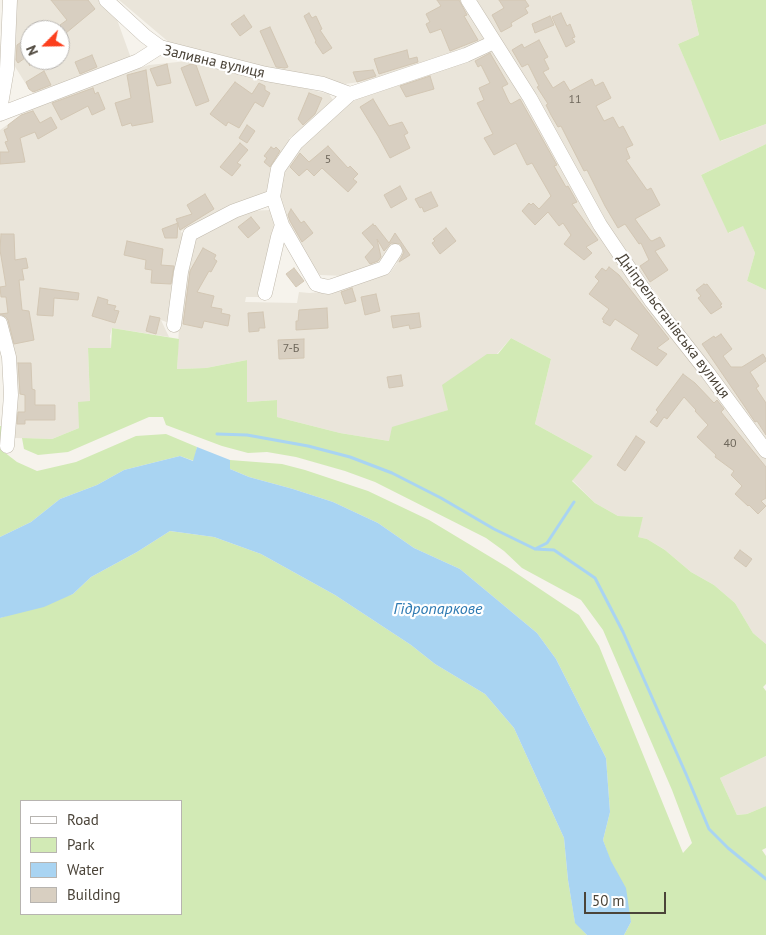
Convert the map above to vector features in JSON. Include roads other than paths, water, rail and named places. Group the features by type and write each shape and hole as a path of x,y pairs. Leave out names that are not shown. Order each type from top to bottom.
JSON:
{"street":[{"path":"0,110 7,68 10,0"},
{"path":"106,0 160,47"},
{"name":"Дніпрельстанівська вулиця","path":"468,0 530,98 600,225 652,302 766,451"},
{"path":"395,251 384,268 330,287 316,284 282,226 273,197 278,169 296,143 350,94 466,55 494,42"},
{"name":"Заливна вулиця","path":"0,114 138,61 160,47 266,74 323,84 350,94"},
{"path":"174,325 181,272 190,234 234,211 273,197"},
{"path":"265,293 282,226"},
{"path":"0,323 9,357 11,395 7,446"}],"water":[{"name":"Гідропаркове","path":"197,447 230,460 230,469 249,477 333,502 378,523 414,548 460,569 537,633 556,659 606,758 610,812 603,840 611,861 626,888 631,922 624,935 587,935 575,923 564,838 514,728 485,694 435,664 411,645 335,595 261,554 214,537 170,531 137,552 91,577 73,594 44,607 0,618 0,537 31,522 60,499 97,485 124,470 180,456 193,461"}],"waterway":[{"path":"217,434 247,435 308,446 350,457 392,473 441,498 494,529 535,549 554,550 595,578 623,632 709,829 728,848 766,879"},
{"path":"535,549 547,543 574,502"}]}
